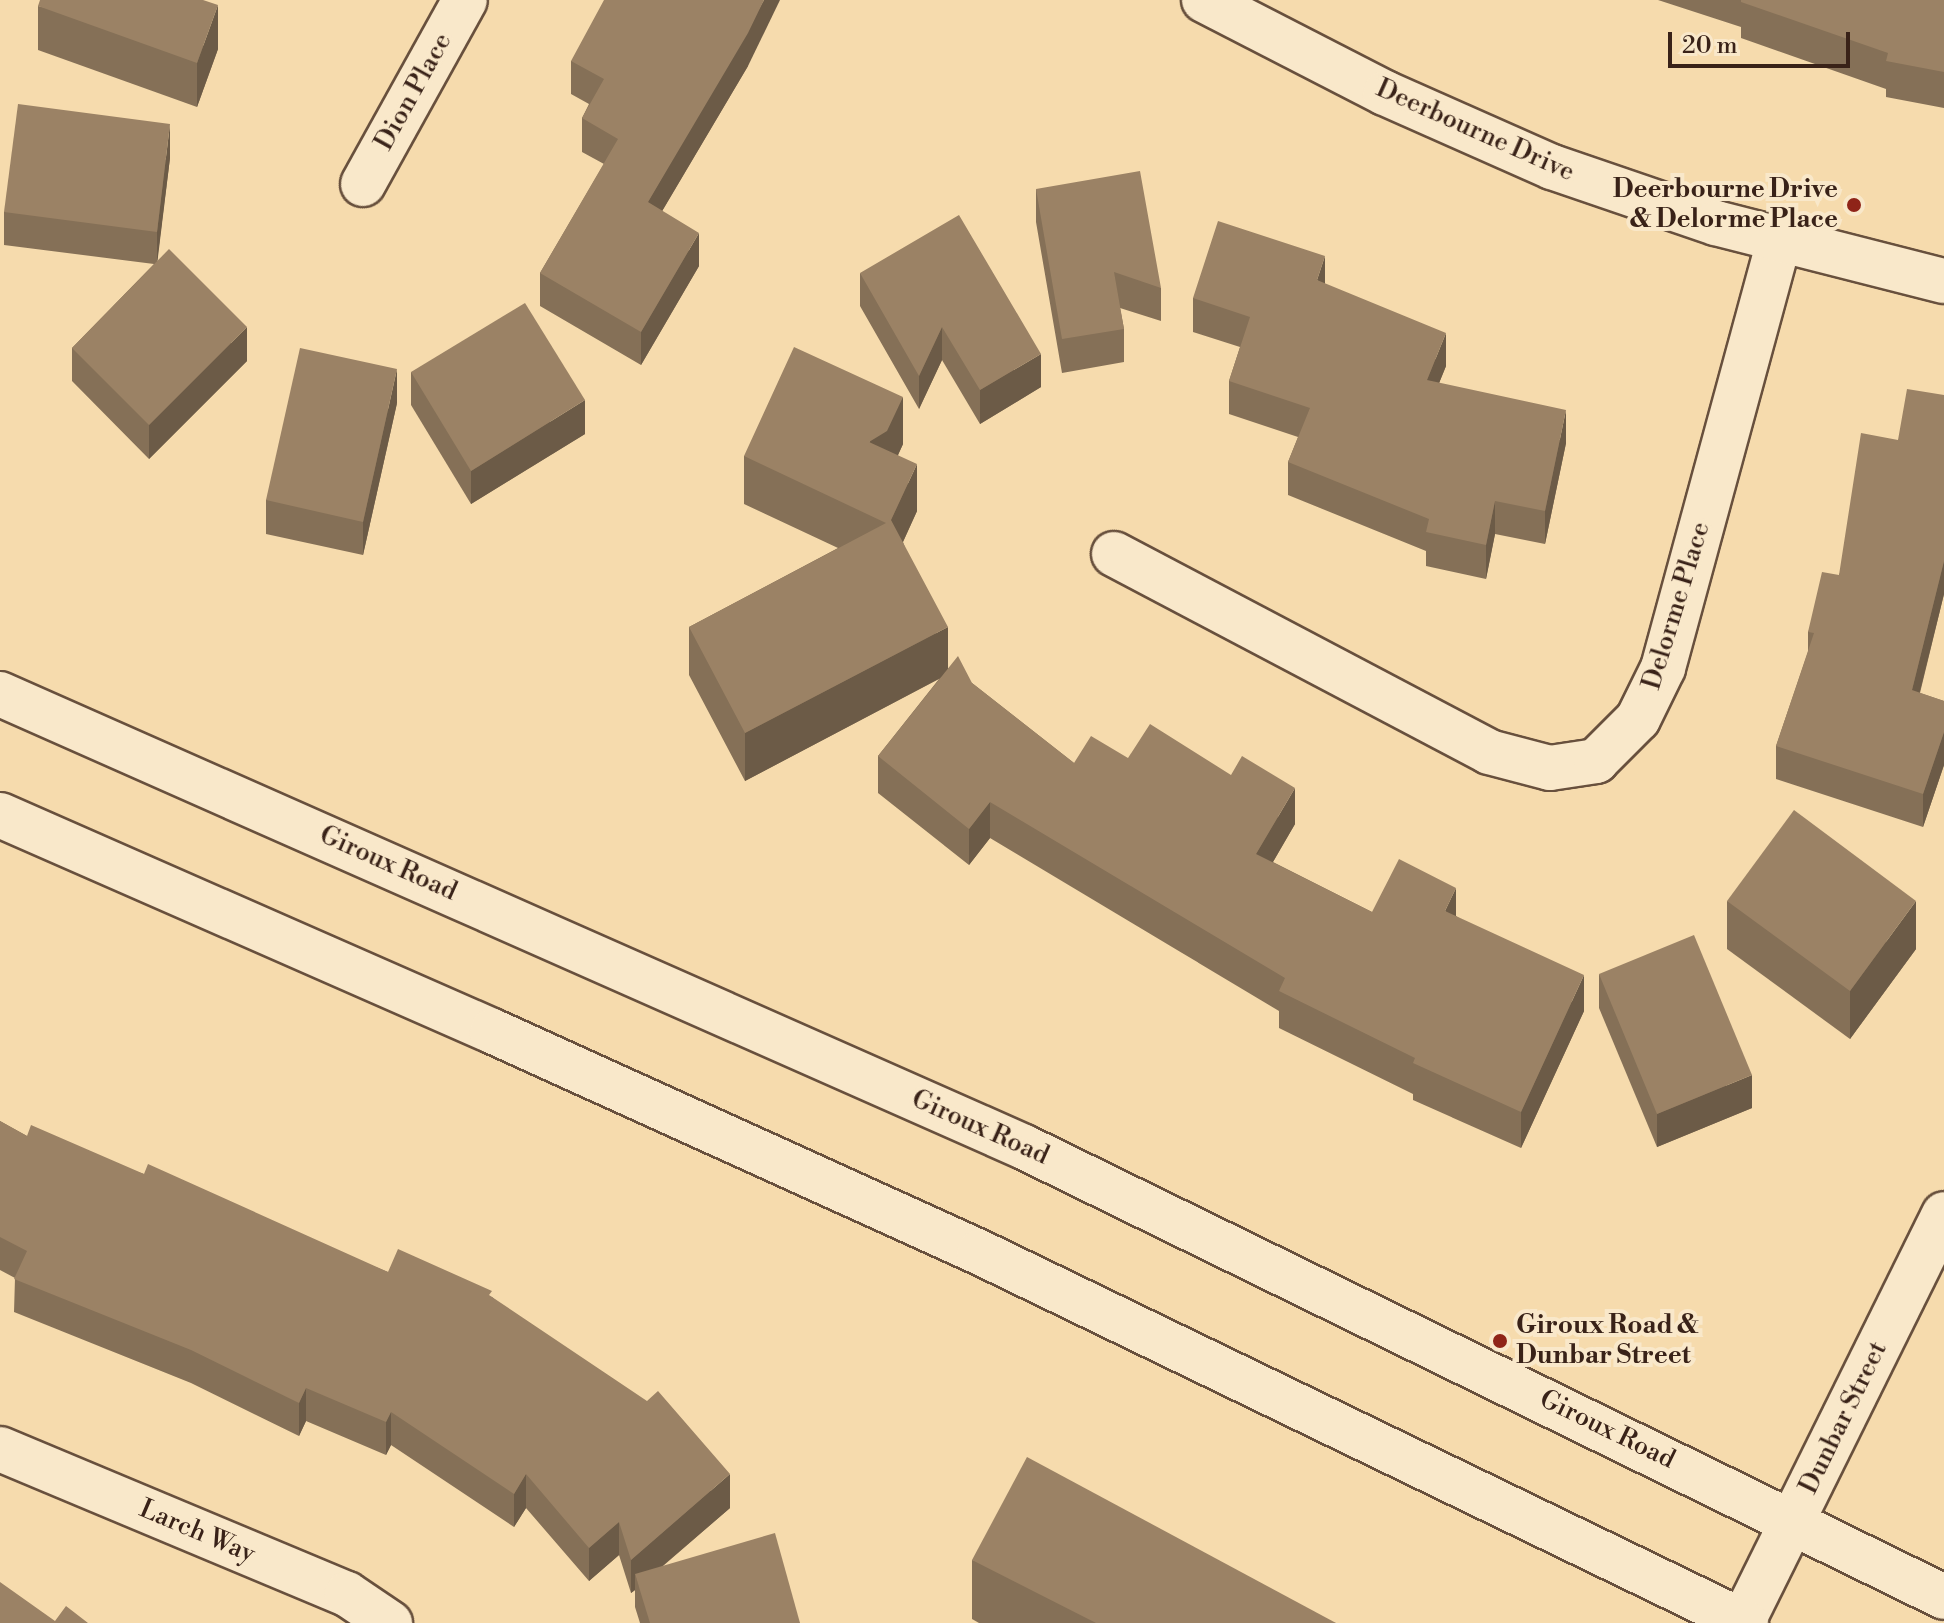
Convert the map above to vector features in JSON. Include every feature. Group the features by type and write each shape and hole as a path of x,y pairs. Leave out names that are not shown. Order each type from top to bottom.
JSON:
{"main road":[{"name":"Dion Place","path":"363,184 465,0"},
{"name":"Deerbourne Drive","path":"1204,0 1481,137 1650,204 1779,242 1944,281"},
{"name":"Delorme Place","path":"1114,554 1489,752 1550,768 1596,761 1638,719 1663,668 1779,242"},
{"name":"Giroux Road","path":"0,694 1024,1147 1944,1597"},
{"path":"0,815 492,1031 979,1252 1744,1622"},
{"name":"Dunbar Street","path":"1744,1622 1944,1214"},
{"name":"Larch Way","path":"0,1449 347,1594 390,1623"}],"building":[{"path":"40,0 203,0 218,5 197,63 38,6"},
{"path":"604,0 764,0 748,33 648,202 699,233 641,332 540,273 618,139 582,118 604,79 571,61"},
{"path":"1741,0 1944,0 1944,72 1886,61 1888,53"},
{"path":"18,104 170,124 157,232 4,212"},
{"path":"1140,171 1161,288 1114,272 1124,329 1062,339 1036,189"},
{"path":"959,215 1041,354 980,390 942,327 919,376 860,273"},
{"path":"1218,221 1325,256 1317,280 1446,333 1427,380 1566,410 1545,511 1495,501 1486,545 1426,532 1429,519 1288,462 1310,408 1229,381 1250,317 1193,298"},
{"path":"169,249 247,327 149,425 72,348"},
{"path":"525,303 585,400 471,471 411,372"},
{"path":"794,347 903,397 887,431 869,442 917,464 891,520 948,627 745,733 689,627 886,523 744,456"},
{"path":"300,348 397,369 363,522 266,500"},
{"path":"1907,389 1944,395 1944,561 1912,690 1944,701 1944,732 1923,794 1776,746 1814,633 1808,632 1822,572 1839,575 1861,433 1898,440"},
{"path":"958,656 972,683 1074,763 1091,736 1128,758 1150,724 1231,775 1242,756 1295,788 1256,854 1372,912 1399,859 1456,888 1445,911 1584,975 1521,1112 1413,1063 1415,1058 1279,991 1285,978 990,802 969,829 878,756"},
{"path":"1794,810 1916,901 1850,991 1727,901"},
{"path":"1694,935 1752,1075 1657,1114 1599,974"},
{"path":"0,1121 27,1136 31,1125 144,1174 148,1164 388,1272 398,1249 492,1291 489,1295 647,1401 658,1391 730,1474 631,1560 619,1522 589,1548 526,1474 514,1494 391,1412 386,1422 306,1388 299,1403 191,1350 14,1279 27,1251 0,1237"},
{"path":"1027,1457 1336,1623 1096,1623 972,1560"},
{"path":"775,1533 800,1623 650,1623 635,1574"},
{"path":"0,1582 55,1621 66,1606 88,1623 0,1623"}],"place":[{"name":"Deerbourne Drive & Delorme Place","path":"1854,205"},
{"name":"Giroux Road & Dunbar Street","path":"1500,1341"}]}
